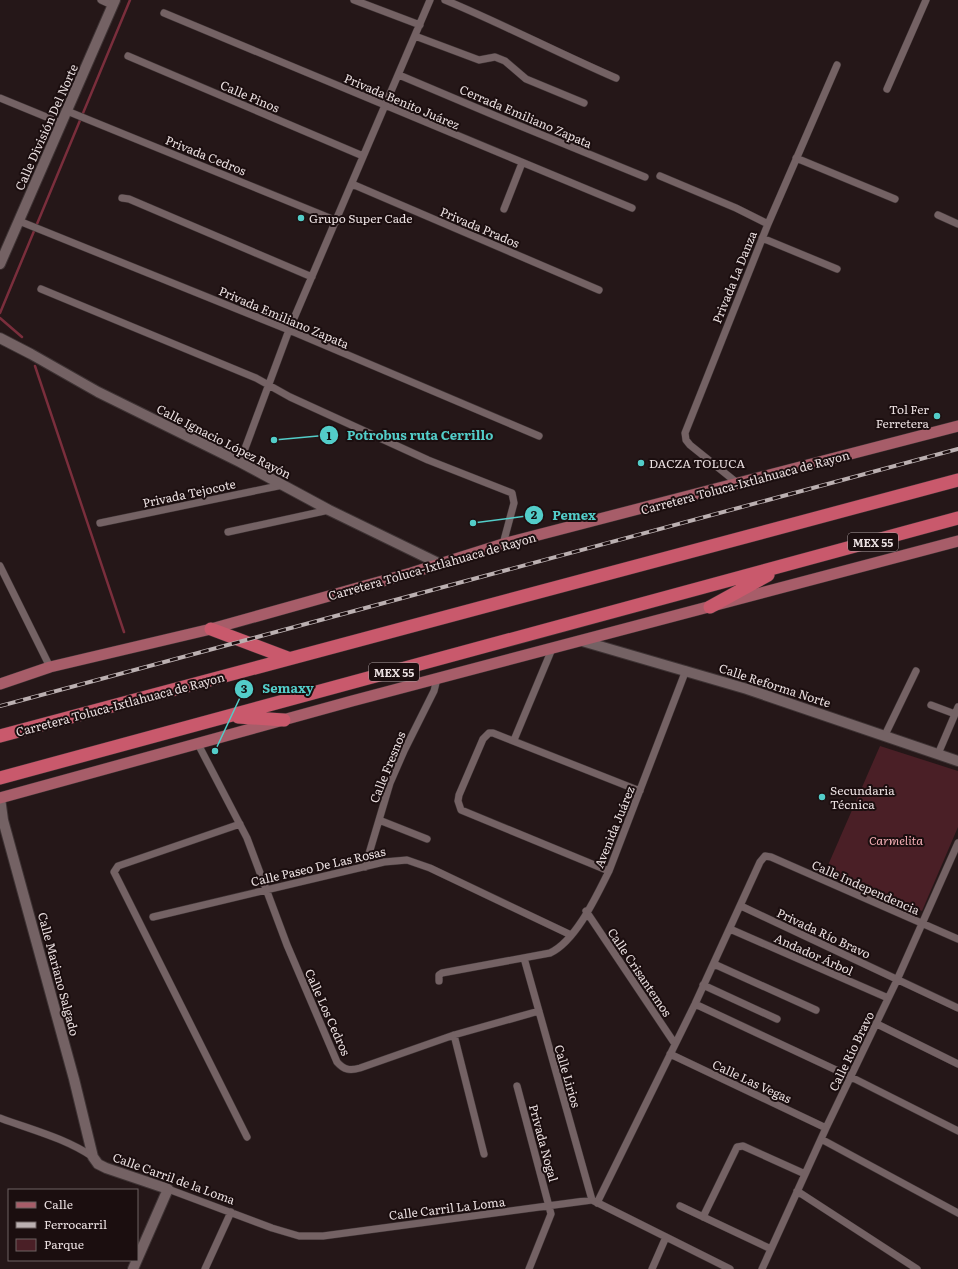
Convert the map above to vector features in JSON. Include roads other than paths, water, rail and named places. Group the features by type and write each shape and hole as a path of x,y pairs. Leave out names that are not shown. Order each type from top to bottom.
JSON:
{"highway":[{"name":"Carretera Toluca-Ixtlahuaca de Rayon","path":"0,736 958,480"},
{"name":"MEX 55","path":"0,778 958,518"},
{"path":"710,607 787,565"},
{"path":"211,629 288,658"},
{"path":"226,717 284,720"}],"main road":[{"name":"Calle División Del Norte","path":"0,264 24,223 61,123 70,113 114,3"},
{"name":"Calle Ignacio López Rayón","path":"0,338 98,392 240,462 329,510 438,563"},
{"name":"Carretera Toluca-Ixtlahuaca de Rayon","path":"0,684 50,667 211,629 411,573 438,563 503,544 663,504 736,482 958,426"},
{"path":"0,798 437,679 958,542"},
{"name":"Calle Reforma Norte","path":"582,641 686,670 958,761"},
{"name":"Calle Mariano Salgado","path":"0,798 2,821 74,1079 93,1157"},
{"name":"Calle Carril de la Loma","path":"93,1157 98,1164 106,1168 168,1189"},
{"path":"138,1258 168,1189"}],"street":[{"path":"100,0 114,3"},
{"path":"354,0 420,26"},
{"path":"240,462 289,330 337,221 363,156 430,0"},
{"path":"445,0 508,27 549,49 616,78"},
{"path":"887,89 926,0"},
{"name":"Privada Benito Juárez","path":"164,13 632,208"},
{"path":"415,36 479,60 495,57 505,61 526,79 584,103"},
{"name":"Calle Pinos","path":"128,56 363,156"},
{"name":"Privada La Danza","path":"736,482 690,445 686,440 685,433 762,238 837,65"},
{"name":"Cerrada Emiliano Zapata","path":"399,75 645,177"},
{"path":"0,98 61,123"},
{"name":"Privada Cedros","path":"70,113 337,221"},
{"path":"796,158 895,199"},
{"path":"504,209 522,163"},
{"path":"660,176 736,208 768,224"},
{"name":"Privada Prados","path":"352,184 599,290"},
{"path":"122,198 130,199 184,221 312,277"},
{"path":"938,215 958,224"},
{"name":"Privada Emiliano Zapata","path":"24,223 289,330 539,436"},
{"path":"762,238 837,269"},
{"path":"41,289 239,371 290,397 428,460 512,493 514,498 503,544"},
{"name":"Privada Tejocote","path":"100,523 283,485"},
{"path":"228,532 329,510"},
{"path":"0,566 50,667"},
{"path":"514,740 552,649"},
{"name":"Avenida Juárez","path":"439,981 438,976 442,973 546,954 557,950 571,935 609,871 686,670"},
{"path":"885,736 916,671"},
{"name":"Calle Fresnos","path":"365,866 393,777 434,691 437,679"},
{"path":"931,705 956,711 938,754"},
{"path":"609,871 461,810 459,807 459,795 483,740 489,733 514,740 640,791"},
{"name":"Calle Los Cedros","path":"198,744 237,816 314,1009 337,1062 341,1066 350,1070 360,1068 454,1035 539,1011"},
{"path":"379,820 427,838"},
{"path":"240,824 118,866 114,872 247,1137"},
{"name":"Calle Río Bravo","path":"762,1269 821,1138 877,1024 958,843"},
{"name":"Calle Independencia","path":"741,906 760,862 765,856 771,857 958,939"},
{"name":"Calle Paseo De Las Rosas","path":"153,917 265,889 397,860 416,862 453,878 571,935"},
{"path":"730,1269 595,1202 695,1004 741,906"},
{"name":"Privada Río Bravo","path":"741,906 958,1008"},
{"name":"Calle Crisantemos","path":"586,911 675,1044"},
{"name":"Andador Árbol","path":"730,929 888,998"},
{"name":"Calle Lirios","path":"524,958 595,1202"},
{"path":"714,964 816,1010"},
{"path":"703,986 777,1019"},
{"path":"695,1004 851,1077 958,1131"},
{"path":"877,1024 958,1064"},
{"path":"454,1035 484,1154"},
{"name":"Calle Las Vegas","path":"670,1054 826,1128"},
{"name":"Privada Nogal","path":"517,1086 550,1206"},
{"name":"Calle Carril de la Loma","path":"0,1118 71,1144 93,1157"},
{"path":"821,1138 958,1213"},
{"path":"704,1217 735,1150 740,1146 805,1174"},
{"name":"Calle Carril de la Loma","path":"168,1189 299,1236"},
{"path":"797,1191 917,1269"},
{"name":"Calle Carril La Loma","path":"299,1236 323,1236 550,1206 595,1202"},
{"path":"529,1269 549,1222 551,1214 550,1206"},
{"path":"680,1206 771,1249"},
{"path":"205,1269 231,1212"},
{"path":"652,1269 666,1237"}],"waterway":[{"path":"0,313 130,0"},
{"path":"0,318 22,337"},
{"path":"35,366 124,632"}],"railway":[{"path":"0,706 958,449"}],"place":[{"name":"Grupo Super Cade","path":"301,218"},
{"name":"Tol Fer Ferretera","path":"937,416"},
{"name":"Potrobus ruta Cerrillo","path":"274,440"},
{"name":"DACZA TOLUCA","path":"641,463"},
{"name":"Pemex","path":"473,523"},
{"name":"Semaxy","path":"215,751"},
{"name":"Secundaria Técnica","path":"822,797"}],"park label":[{"name":"Carmelita","path":"896,840"}]}
